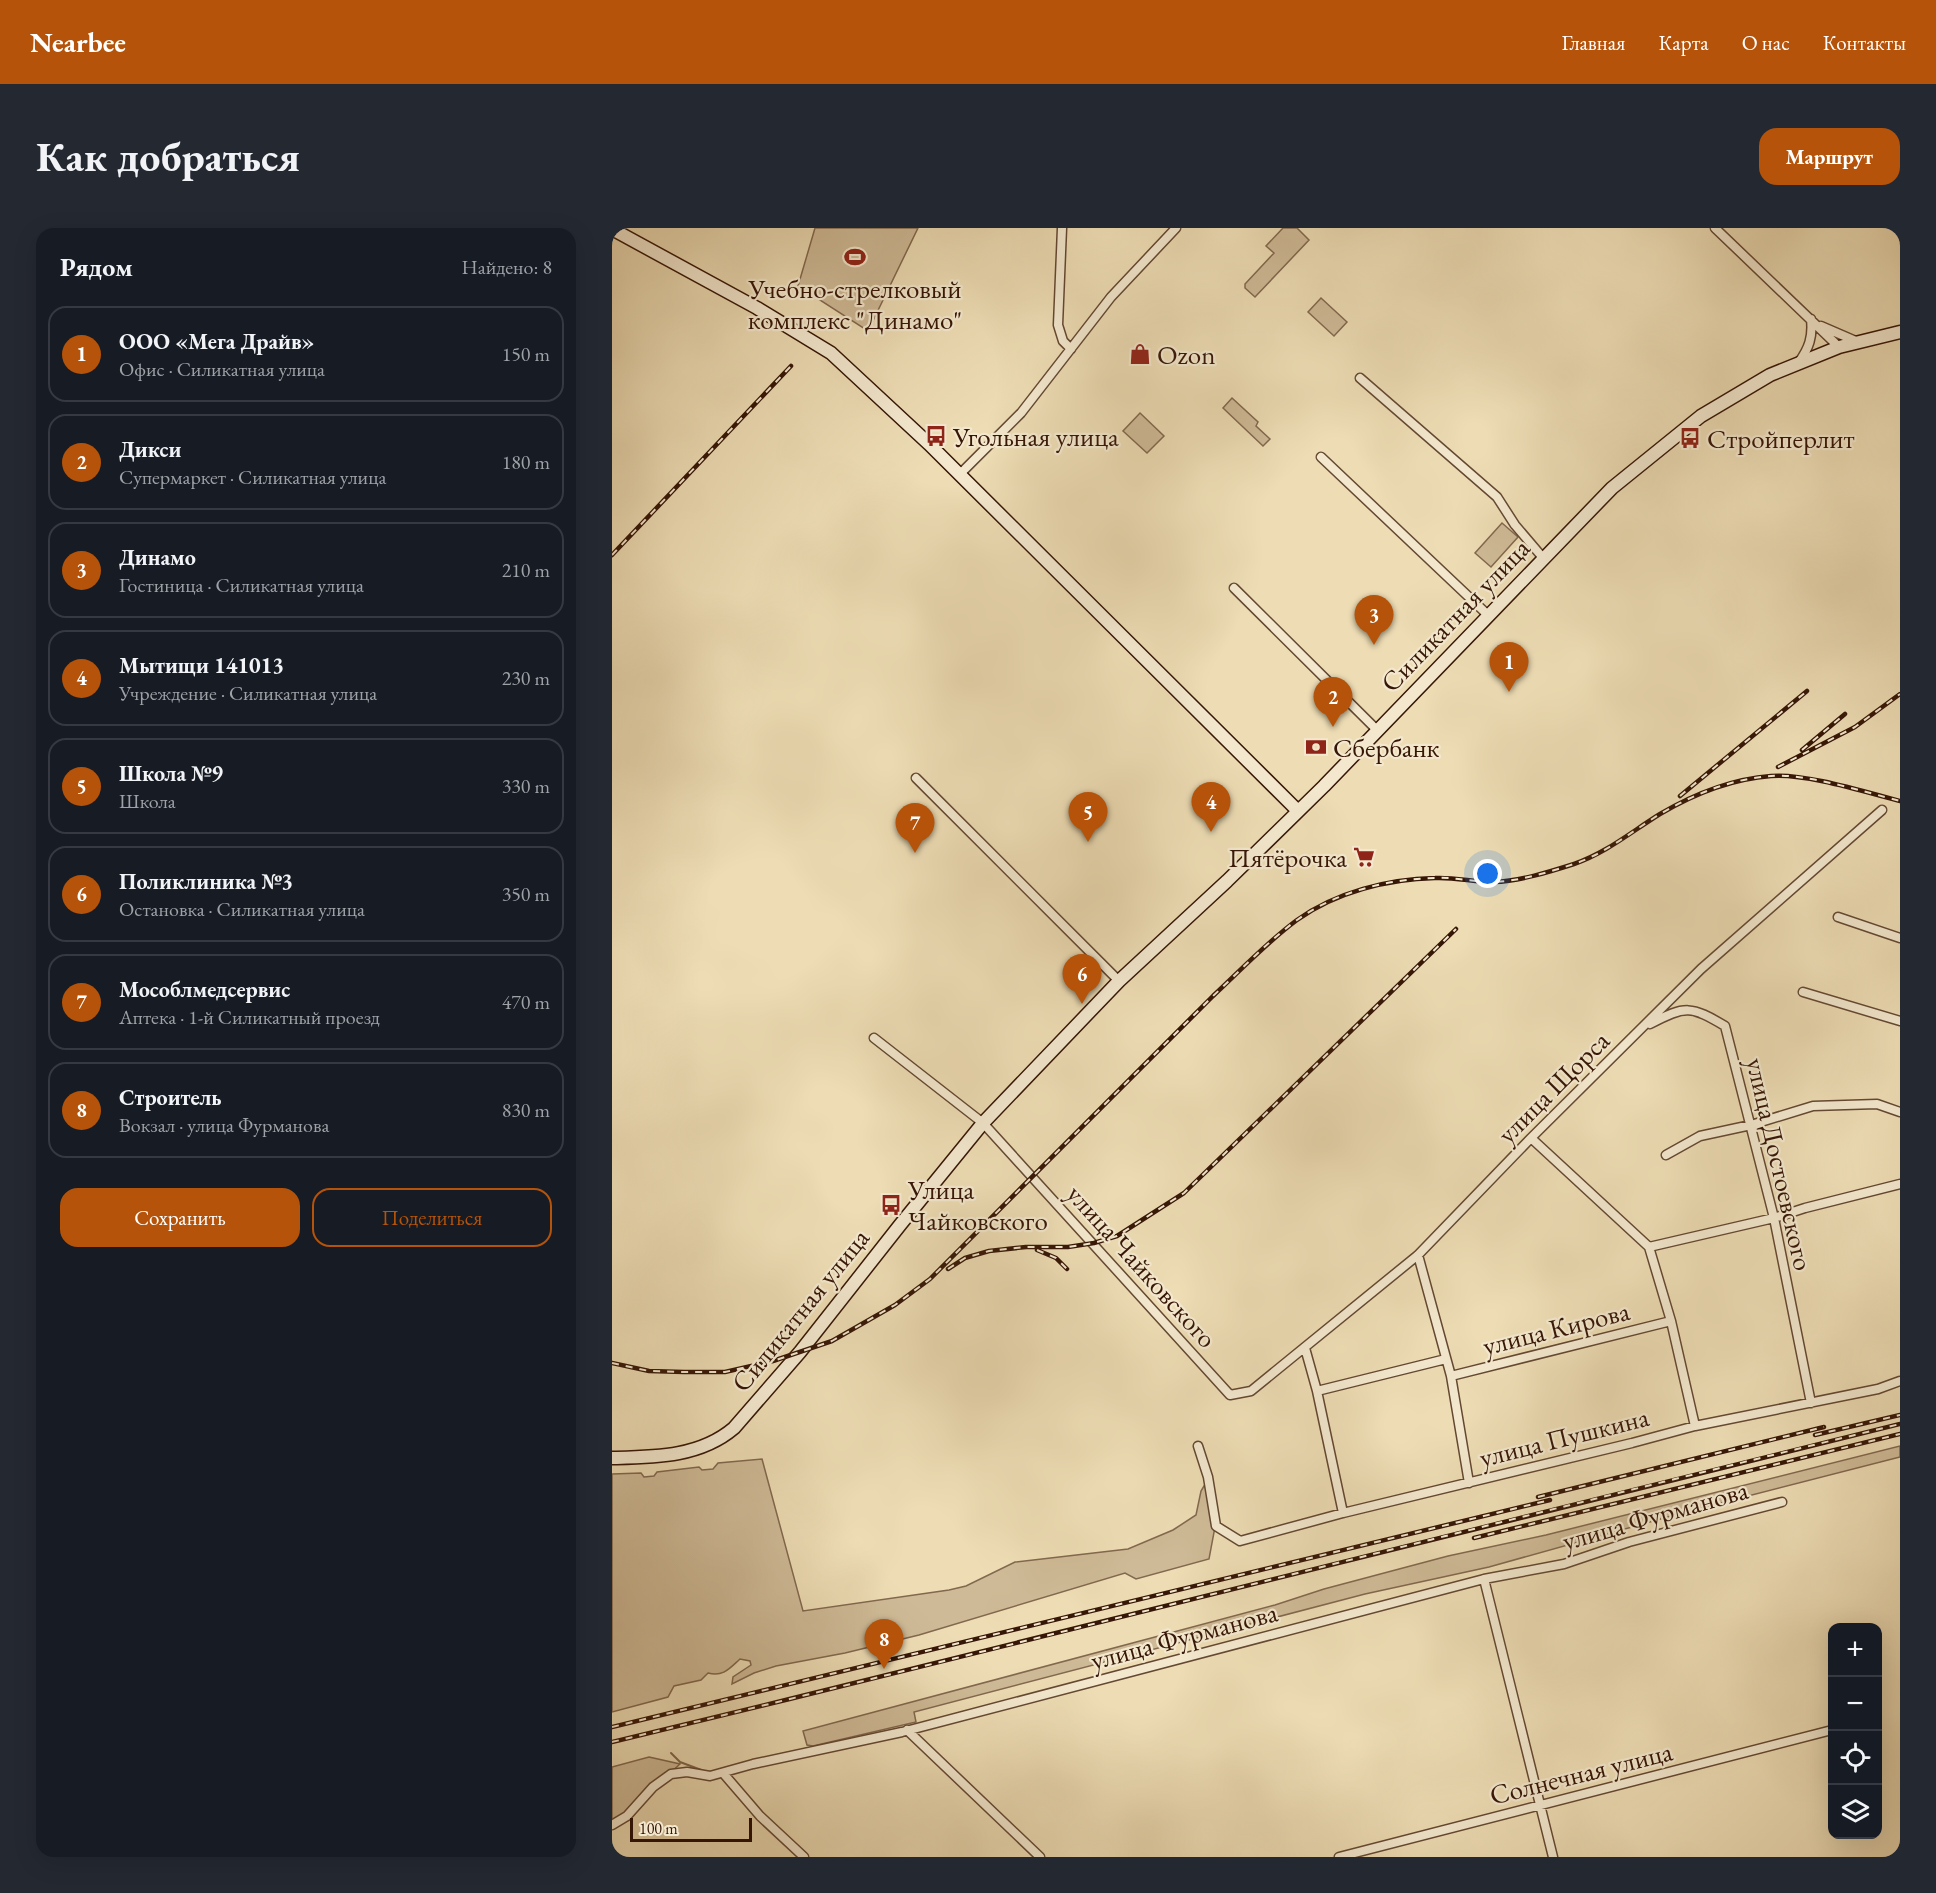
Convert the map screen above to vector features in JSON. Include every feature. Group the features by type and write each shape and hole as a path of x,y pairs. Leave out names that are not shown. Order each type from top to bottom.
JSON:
{"street":[{"path":"1062,228 1058,325 1063,341 1071,349"},
{"path":"960,474 1021,413 1111,297 1176,228"},
{"path":"1715,228 1839,348"},
{"path":"612,229 757,308 831,353 960,474 1298,811"},
{"path":"1813,321 1858,342"},
{"path":"1799,362 1808,350 1813,321"},
{"name":"Силикатная улица","path":"612,1458 659,1457 697,1449 722,1438 734,1428 800,1352 983,1123 1119,981 1298,811 1612,488 1701,416 1770,375 1839,348 1900,332"},
{"path":"1360,378 1497,497 1515,525 1544,559"},
{"path":"1321,457 1489,616"},
{"path":"1234,588 1377,730"},
{"path":"916,778 1119,981"},
{"name":"улица Щорса","path":"1251,1391 1418,1255 1531,1138 1701,969 1882,810"},
{"path":"1838,917 1900,938"},
{"path":"1803,992 1900,1021"},
{"name":"улица Достоевского","path":"1641,1028 1673,1012 1698,1010 1725,1026 1774,1218 1810,1403"},
{"path":"874,1038 983,1123"},
{"path":"1666,1155 1700,1136 1751,1125 1813,1106 1877,1104 1900,1113"},
{"name":"улица Чайковского","path":"983,1123 1230,1395 1251,1391"},
{"path":"1531,1138 1649,1247 1671,1321 1695,1426"},
{"path":"1649,1247 1774,1218 1900,1184"},
{"path":"1418,1255 1451,1376 1469,1483"},
{"name":"улица Кирова","path":"1451,1376 1671,1321"},
{"path":"1305,1348 1317,1390 1343,1513"},
{"path":"1317,1390 1446,1359"},
{"name":"улица Пушкина","path":"1198,1446 1208,1478 1216,1526 1240,1541 1343,1513 1695,1426 1878,1389 1900,1382"},
{"name":"улица Фурманова","path":"612,1826 627,1816 653,1787 671,1774 687,1772 710,1776 753,1764 907,1730 1484,1579 1564,1564 1629,1542 1782,1502"},
{"path":"1484,1579 1553,1857"},
{"path":"907,1730 1040,1857"},
{"name":"Солнечная улица","path":"1339,1857 1829,1731"},
{"path":"723,1773 760,1816 804,1857"}],"shaded area":[{"name":"Учебно-стрелковый комплекс \"Динамо\"","path":"815,228 918,228 868,331 798,286"},
{"path":"1283,228 1297,228 1309,240 1255,297 1245,288 1245,284 1274,253 1266,246"},
{"path":"1321,298 1347,322 1334,336 1308,312"},
{"path":"1232,398 1258,422 1256,426 1270,439 1263,446 1223,408"},
{"path":"1140,413 1164,436 1147,453 1123,431"},
{"path":"1502,523 1518,537 1491,567 1475,553"},
{"path":"1900,1446 1900,1457 1682,1513 1489,1567 1365,1594 914,1712 916,1722 813,1746 807,1745 803,1731 1275,1605 1324,1589 1448,1556 1546,1535"},
{"path":"762,1459 803,1611 949,1590 966,1586 1015,1562 1128,1549 1173,1530 1196,1515 1204,1486 1209,1488 1215,1527 1209,1559 1136,1579 1125,1573 919,1635 845,1653 776,1666 754,1673 732,1684 733,1677 751,1665 750,1661 740,1659 722,1673 708,1673 701,1680 674,1686 668,1697 612,1712 612,1474 641,1473 644,1477 654,1476 657,1472 699,1467 702,1470 713,1469 718,1463"},
{"path":"649,1757 680,1764 625,1814 612,1822 612,1767"}],"waterway":[{"path":"671,1753 680,1762 704,1771"}],"railway":[{"path":"612,555 791,366"},
{"path":"1680,796 1807,691"},
{"path":"1778,767 1855,727 1900,694"},
{"path":"1802,750 1845,714"},
{"path":"612,1363 649,1371 725,1372 773,1361 832,1341 895,1305 930,1279 1254,957 1297,920 1328,902 1363,889 1399,881 1442,878 1494,882 1524,878 1555,870 1597,854 1686,800 1742,780 1771,776 1801,777 1900,801"},
{"path":"948,1269 965,1258 989,1251 1026,1247 1068,1247 1117,1236 1184,1193 1456,929"},
{"path":"1037,1250 1056,1258 1067,1269"},
{"path":"1815,1435 1900,1415"},
{"path":"612,1742 1900,1424"},
{"path":"1538,1497 1824,1427"},
{"path":"1474,1538 1900,1434"},
{"path":"612,1727 1550,1500"}],"place":[{"name":"Учебно-стрелковый комплекс \"Динамо\"","path":"855,257"},
{"name":"Ozon","path":"1140,354"},
{"name":"Угольная улица","path":"936,436"},
{"name":"Стройперлит","path":"1690,438"},
{"name":"Динамо","path":"1374,645"},
{"name":"ООО «Мега Драйв»","path":"1509,692"},
{"name":"Дикси","path":"1333,727"},
{"name":"Сбербанк","path":"1316,747"},
{"name":"Мытищи 141013","path":"1211,832"},
{"name":"Школа №9","path":"1088,842"},
{"name":"Мособлмедсервис","path":"915,853"},
{"name":"Пятёрочка","path":"1364,857"},
{"name":"Поликлиника №3","path":"1082,1004"},
{"name":"Улица Чайковского","path":"891,1205"},
{"name":"Строитель","path":"884,1669"}]}
